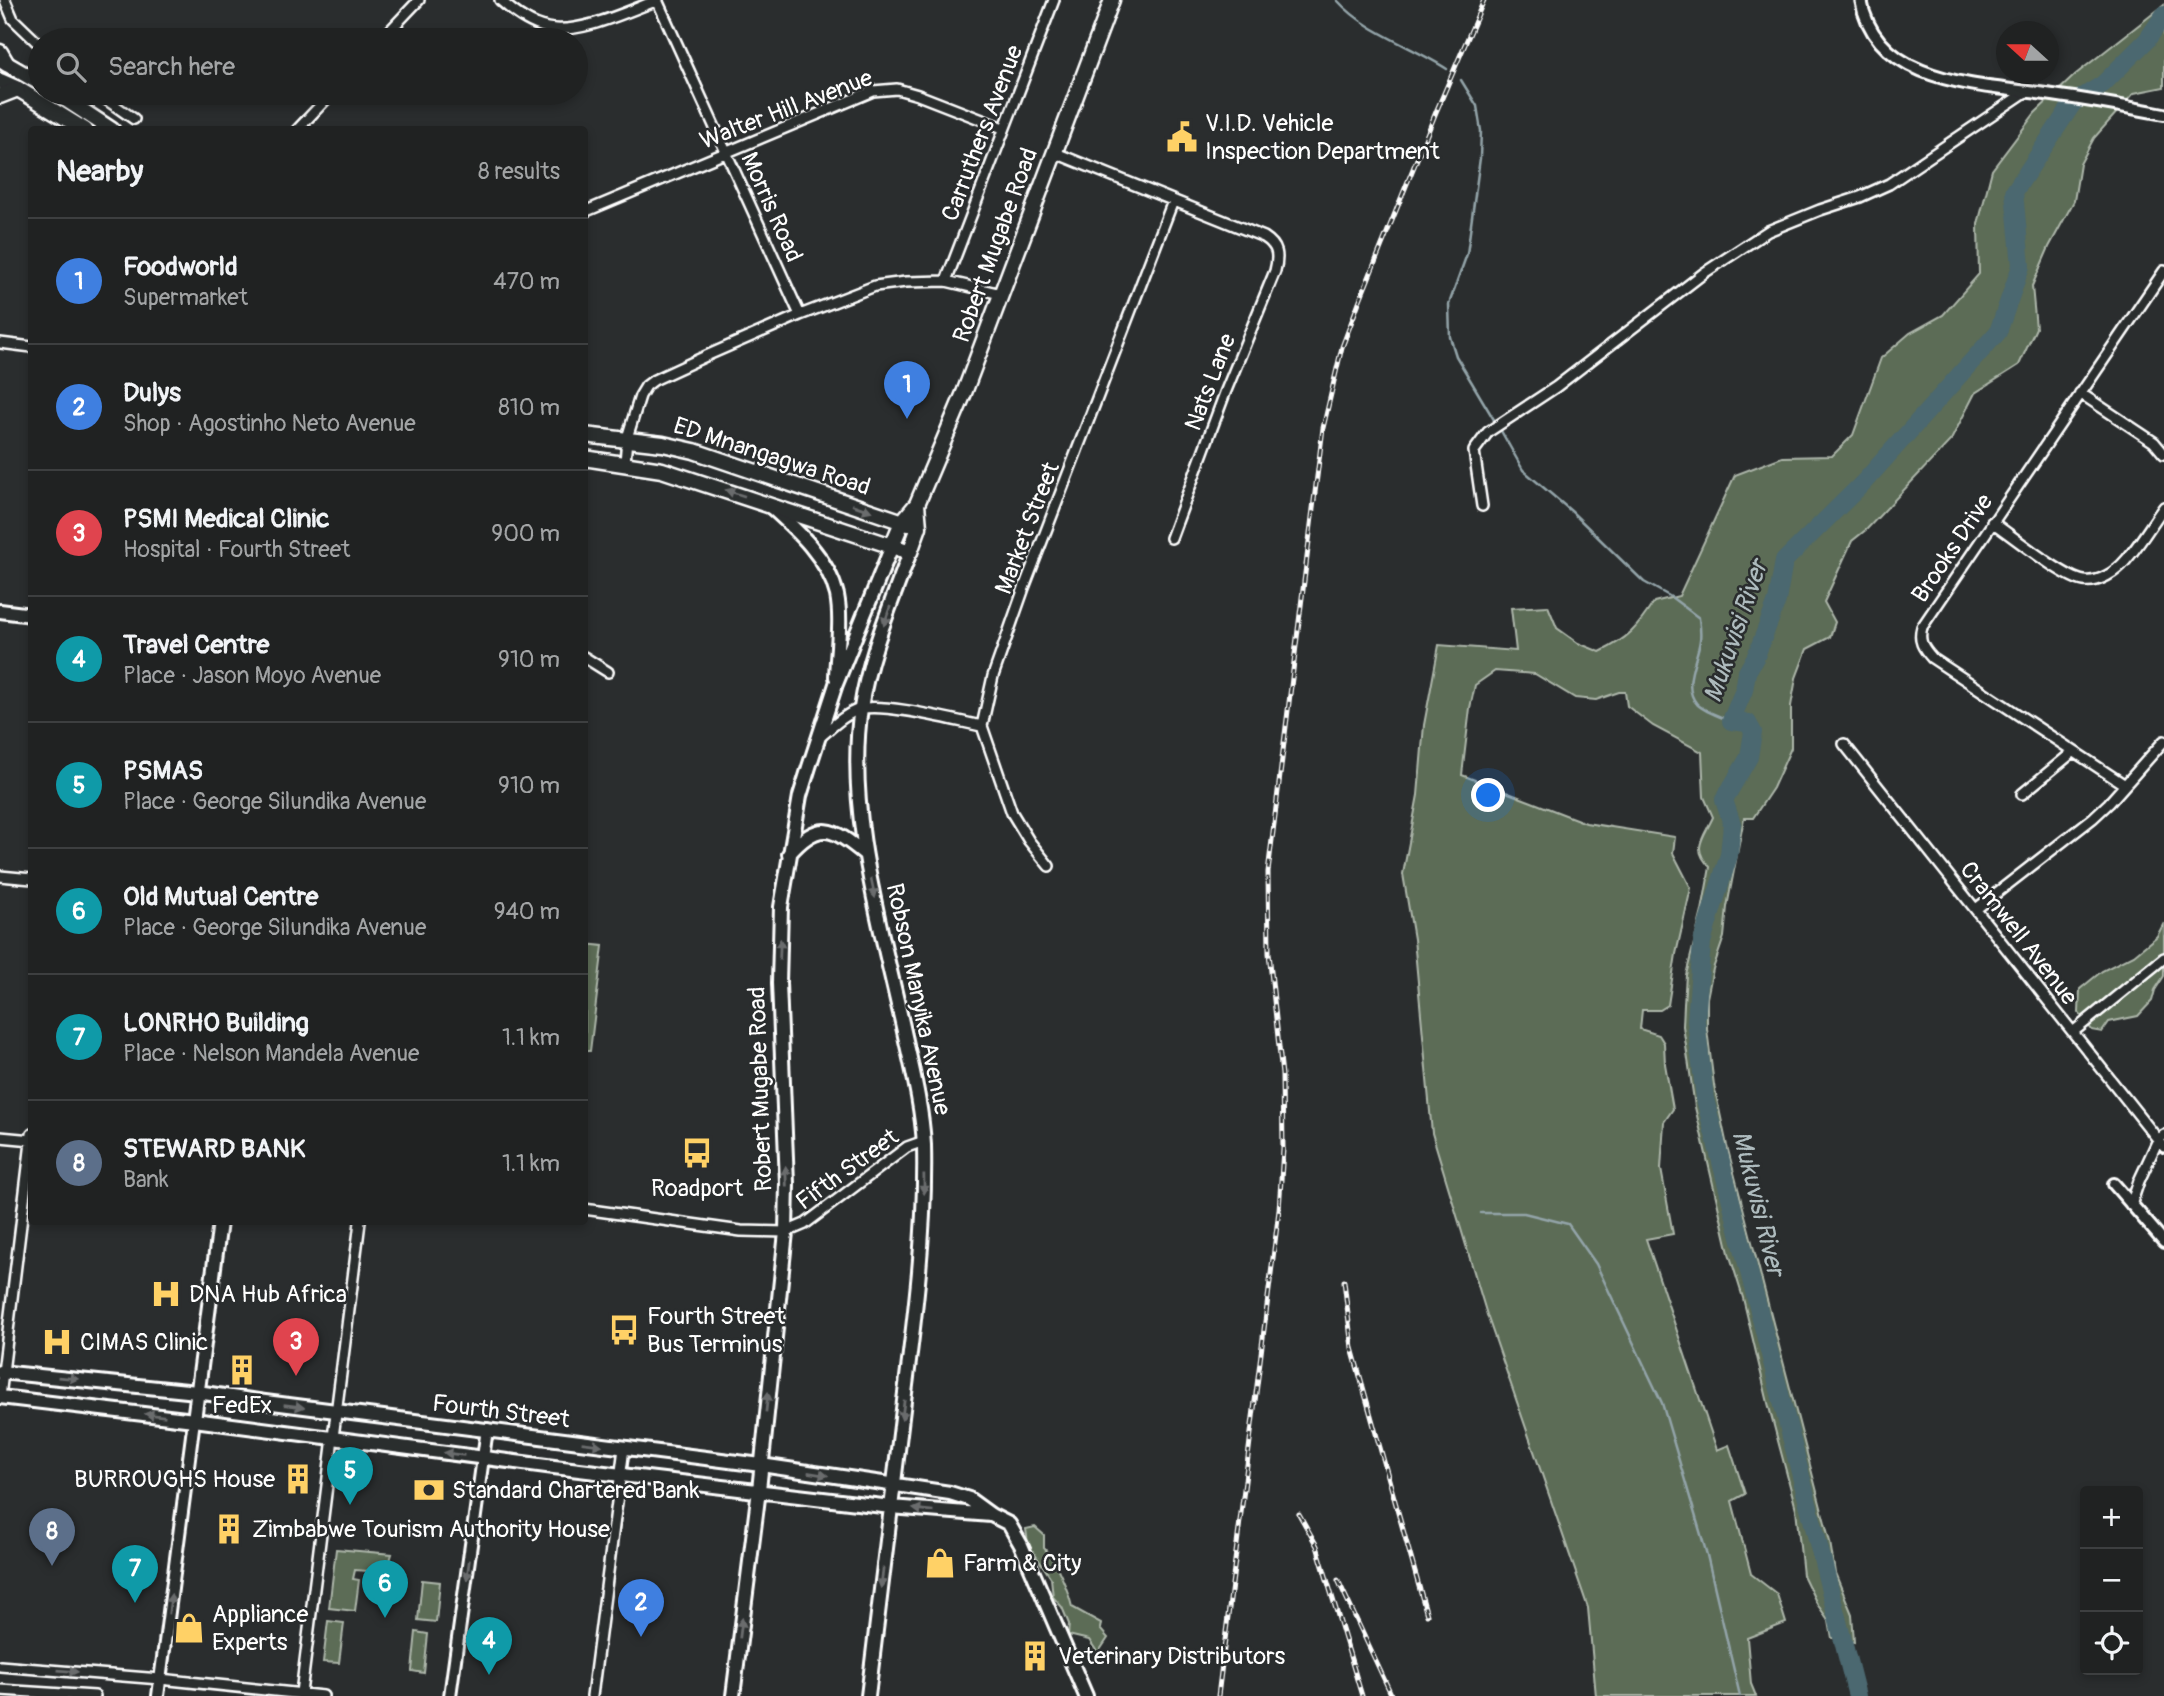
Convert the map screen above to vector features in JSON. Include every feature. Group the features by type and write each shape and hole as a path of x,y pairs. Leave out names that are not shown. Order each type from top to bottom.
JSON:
{"main road":[{"name":"Robert Mugabe Road","path":"733,1696 759,1490 786,1232 787,1183 779,983 781,907 800,796 836,684 902,522 917,504 964,393 1111,0"},
{"path":"3,59 28,75"},
{"path":"0,81 28,92"},
{"path":"0,96 18,89"},
{"path":"52,105 80,126"},
{"path":"74,105 106,126"},
{"name":"ED Mnangagwa Road","path":"588,435 627,438 705,454 919,527"},
{"name":"ED Mnangagwa Road","path":"588,458 662,470 910,552"},
{"name":"Robert Mugabe Road","path":"917,504 919,527"},
{"path":"768,505 808,544 831,577 837,597 838,616 836,684"},
{"name":"Robson Manyika Avenue","path":"868,1696 913,1328 923,1215 923,1141 919,1097 865,854 858,776 861,708 873,660 919,527"},
{"path":"0,611 28,614"},
{"path":"789,855 810,833 820,831 840,835 865,854"},
{"path":"194,1419 220,1225"},
{"name":"Fourth Street","path":"2,1372 197,1392 487,1429 950,1493 969,1499 1009,1524 1021,1545 1086,1696"},
{"path":"0,1397 194,1419 621,1475 891,1507 991,1515"}],"street":[{"path":"5,0 13,19 28,33"},
{"path":"392,28 419,0"},
{"path":"500,0 522,17 546,28"},
{"path":"577,28 657,0"},
{"name":"Morris Road","path":"657,0 800,315"},
{"name":"Carruthers Avenue","path":"946,281 1054,0"},
{"path":"1861,0 1867,20 1878,38 1901,60 1938,77 1967,85 2027,91 2164,114"},
{"name":"Walter Hill Avenue","path":"588,210 873,91 897,89 1003,128"},
{"path":"1482,506 1474,452 1488,432 1556,387 1704,273 1768,232 1889,184 2027,91"},
{"path":"114,105 134,119"},
{"path":"301,126 321,105"},
{"path":"1053,152 1173,201"},
{"name":"Nats Lane","path":"1171,538 1275,271 1278,255 1272,242 1173,201"},
{"name":"Market Street","path":"982,726 993,676 1024,588 1173,201"},
{"name":"Brooks Drive","path":"2125,785 1932,658 1921,643 1920,636 1923,627 1992,522 2163,275"},
{"path":"625,463 627,438 640,396 654,380 800,315 875,286 946,281 1001,294"},
{"path":"0,343 28,346"},
{"path":"2080,393 2154,442 2164,454"},
{"path":"1992,522 2062,571 2086,582 2112,573 2125,562 2164,507"},
{"path":"588,660 608,672"},
{"path":"819,738 861,708 891,708 982,726 1012,813 1049,866"},
{"path":"1976,909 2092,818 2164,741"},
{"name":"Cramwell Avenue","path":"1844,744 2162,1141"},
{"path":"2022,794 2073,752"},
{"path":"0,876 28,879"},
{"path":"2073,1032 2164,958"},
{"path":"0,1137 28,1140"},
{"name":"Fifth Street","path":"588,1210 741,1231 786,1232 804,1224 907,1147 923,1141"},
{"path":"2131,1205 2139,1181 2162,1141"},
{"path":"0,1397 28,1164"},
{"path":"2115,1184 2164,1242"},
{"path":"300,1693 360,1225"},
{"path":"158,1696 194,1419"},
{"path":"450,1696 487,1429"},
{"path":"592,1696 624,1448"},
{"path":"0,1666 323,1696"},
{"path":"0,1690 95,1696"}],"green space":[{"path":"2164,5 2164,87 2134,93 2094,138 2080,164 2074,201 2032,286 2036,328 2019,365 1975,393 1951,440 1867,529 1852,541 1824,602 1835,622 1830,637 1807,649 1796,678 1791,706 1791,748 1773,788 1753,818 1744,818 1724,937 1707,998 1707,1029 1714,1085 1727,1146 1830,1542 1835,1573 1852,1614 1854,1642 1832,1638 1829,1621 1803,1575 1796,1509 1743,1298 1729,1253 1695,1107 1683,1026 1686,975 1710,867 1700,849 1713,817 1704,797 1702,752 1653,726 1627,706 1625,692 1596,700 1575,698 1535,674 1495,671 1475,685 1462,775 1586,823 1675,837 1673,853 1691,888 1668,1005 1660,1010 1642,1010 1640,1029 1659,1035 1664,1043 1673,1109 1664,1122 1661,1169 1673,1234 1646,1239 1717,1450 1729,1445 1745,1494 1732,1501 1751,1574 1777,1594 1786,1623 1747,1638 1751,1684 1756,1696 1596,1696 1588,1608 1487,1315 1432,1133 1414,939 1403,874 1418,795 1424,725 1439,645 1516,651 1511,608 1548,606 1557,628 1578,643 1600,652 1632,632 1654,602 1679,596 1735,475 1782,457 1832,456 1853,435 1881,358 1910,333 1943,315 1979,274 1978,224 1992,170 2035,113 2076,74"},
{"path":"2164,923 2164,976 2152,1001 2138,1016 2109,1022 2102,1032 2092,1030 2079,1013 2080,989 2102,971 2134,955 2157,936"},
{"path":"588,944 603,946 588,1051"},
{"path":"1035,1527 1044,1535 1044,1548 1061,1576 1072,1607 1101,1623 1100,1629 1108,1638 1098,1653 1089,1640 1068,1635 1069,1624 1062,1607 1053,1597 1051,1578 1028,1544 1026,1529"},
{"path":"336,1549 392,1554 389,1564 381,1572 355,1570 353,1579 359,1580 355,1611 329,1608"},
{"path":"422,1580 440,1582 436,1622 418,1620"},
{"path":"328,1621 344,1623 339,1663 323,1662"},
{"path":"416,1632 428,1634 424,1673 412,1671"}],"waterway":[{"path":"1337,0 1375,30 1447,69"},
{"name":"Mukuvisi River","path":"1857,1696 1705,1099 1696,1021 1702,942 1729,855 1732,824 1724,800 1749,757 1753,732 1748,723 1731,721 1744,690 1747,672 1777,601 1784,561 1864,482 1998,332 2021,266 2014,192 2073,103 2103,84 2147,40 2164,15"},
{"path":"1461,80 1477,106 1481,131 1480,158 1467,254 1449,304 1450,337 1456,356 1496,423"},
{"path":"1500,429 1523,470 1571,511 1644,582 1671,597 1699,618 1700,640 1690,681 1692,697 1704,709 1731,721"},
{"path":"1481,1213 1524,1213 1568,1224 1596,1264 1662,1403 1707,1555 1740,1696"}],"railway":[{"path":"1218,1696 1279,1210 1283,1149 1282,1075 1269,953 1268,872 1323,428 1342,347 1484,0"},
{"path":"1344,1281 1352,1348 1427,1615"},
{"path":"1299,1514 1317,1546 1362,1696"},
{"path":"1338,1580 1392,1696"}],"place":[{"name":"V.I.D. Vehicle Inspection Department","path":"1182,137"},
{"name":"Foodworld","path":"907,419"},
{"name":"Roadport","path":"697,1153"},
{"name":"DNA Hub Africa","path":"166,1294"},
{"name":"Fourth Street Bus Terminus","path":"624,1330"},
{"name":"CIMAS Clinic","path":"57,1342"},
{"name":"FedEx","path":"242,1370"},
{"name":"PSMI Medical Clinic","path":"296,1376"},
{"name":"BURROUGHS House","path":"298,1479"},
{"name":"Standard Chartered Bank","path":"429,1490"},
{"name":"PSMAS","path":"350,1505"},
{"name":"Zimbabwe Tourism Authority House","path":"229,1529"},
{"name":"Farm & City","path":"940,1563"},
{"name":"STEWARD BANK","path":"52,1566"},
{"name":"LONRHO Building","path":"135,1603"},
{"name":"Old Mutual Centre","path":"385,1618"},
{"name":"Appliance Experts","path":"189,1628"},
{"name":"Dulys","path":"641,1637"},
{"name":"Veterinary Distributors","path":"1035,1656"},
{"name":"Travel Centre","path":"489,1675"}]}
